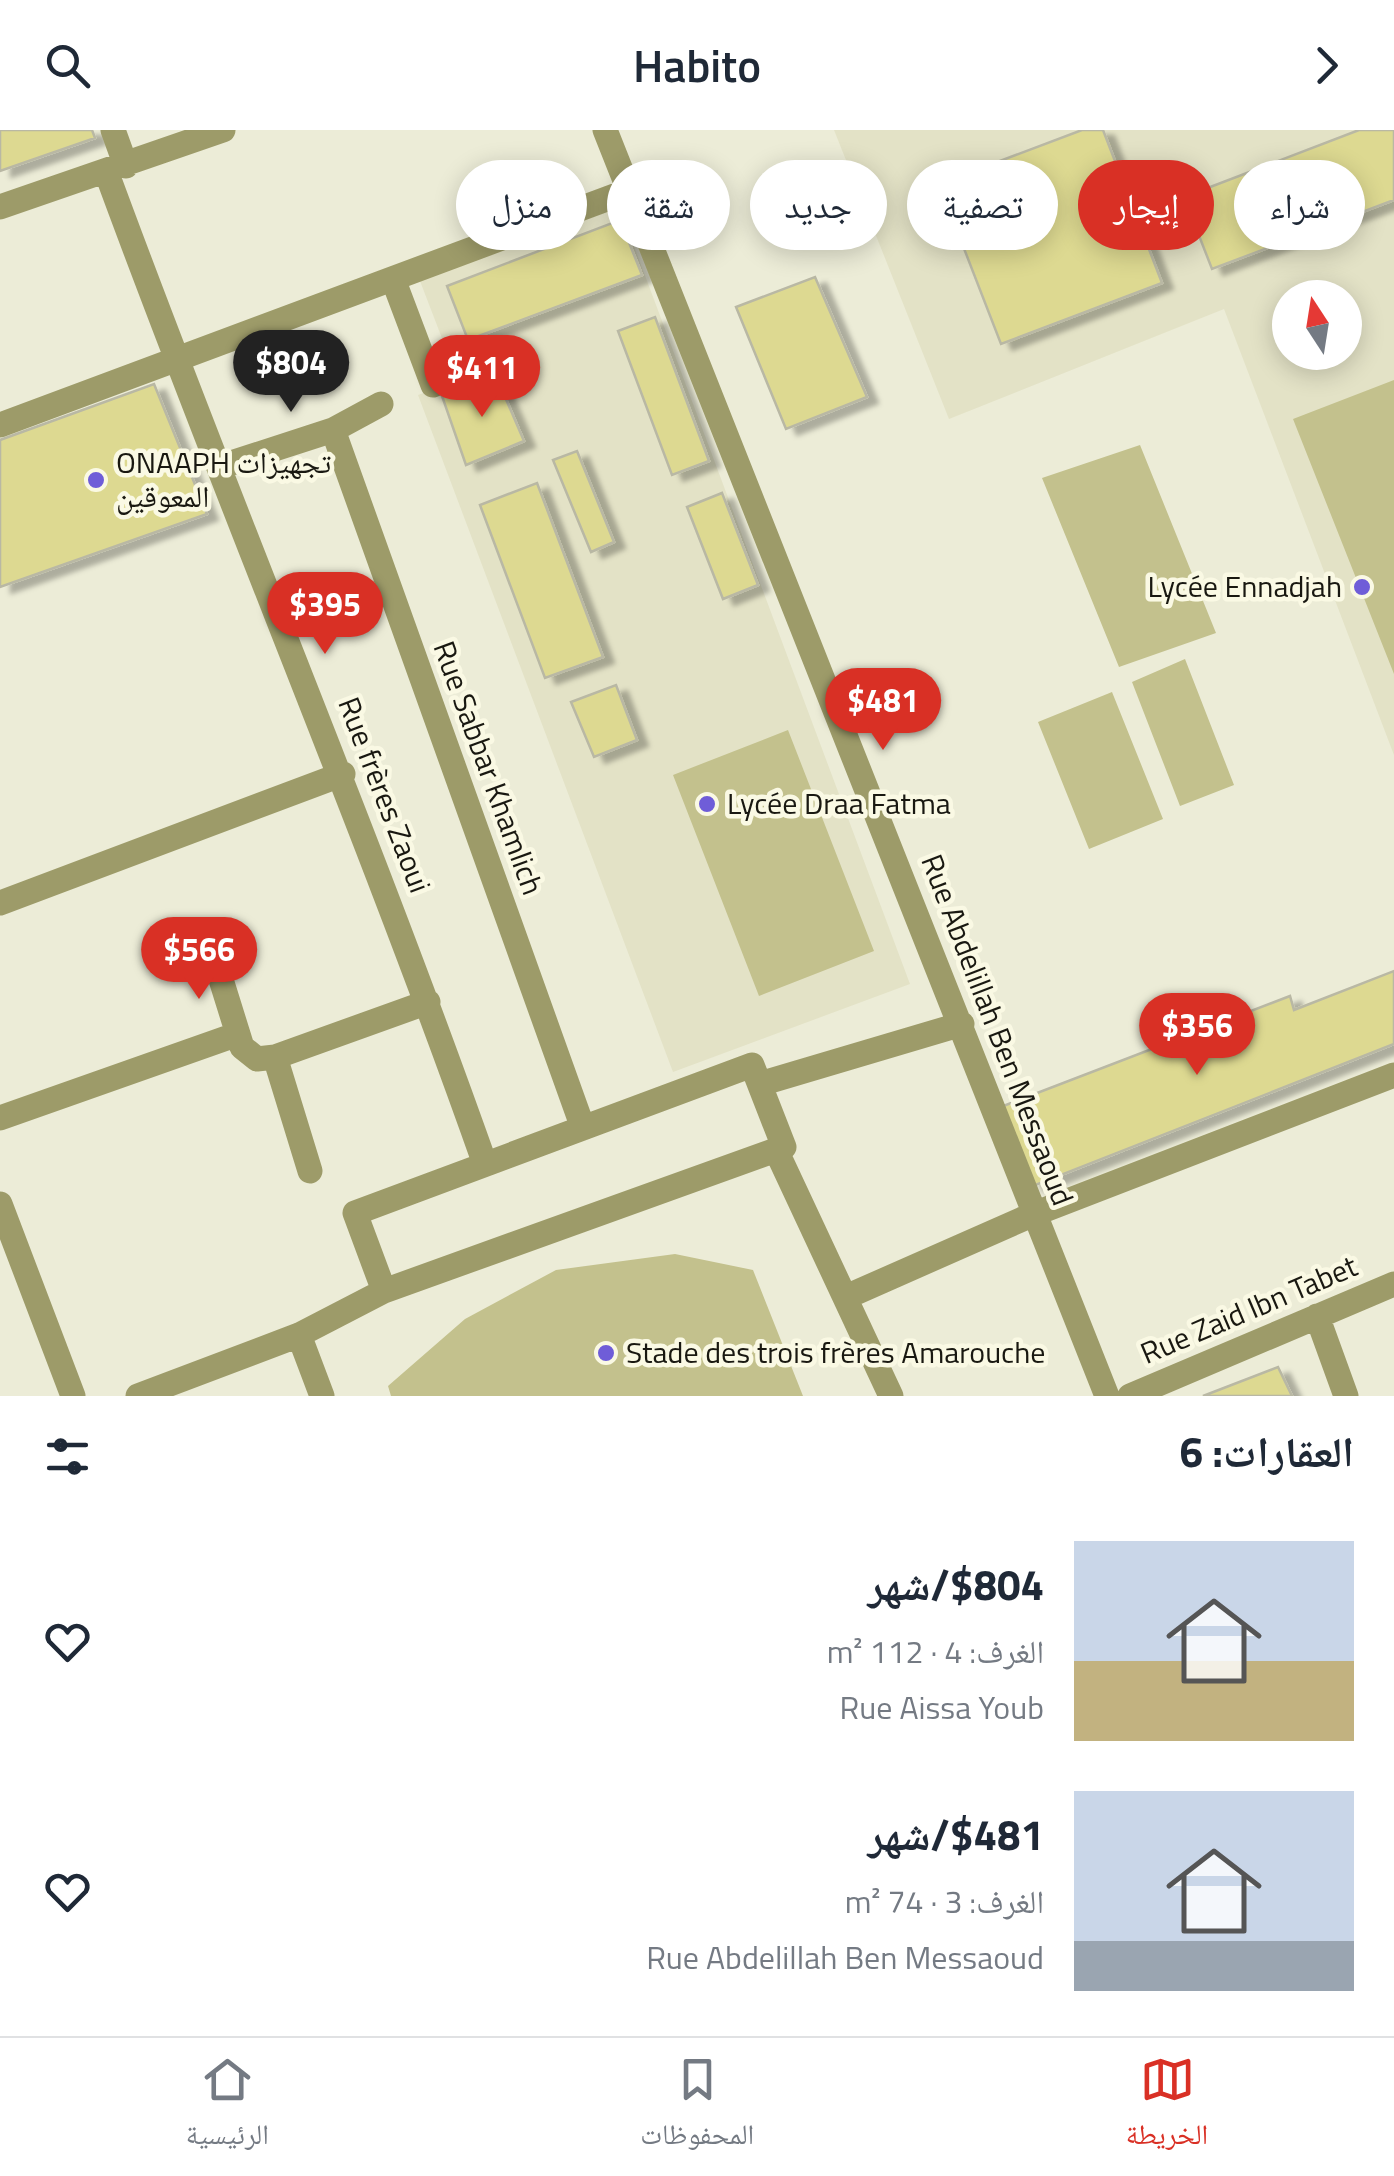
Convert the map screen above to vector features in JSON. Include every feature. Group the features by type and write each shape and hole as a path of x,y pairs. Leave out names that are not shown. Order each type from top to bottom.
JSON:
{"street":[{"name":"Rue frères Zaoui","path":"113,130 116,169 174,358 342,774 485,1164"},
{"path":"0,207 223,130"},
{"name":"Rue Abdelillah Ben Messaoud","path":"605,130 616,160"},
{"path":"0,426 607,199"},
{"name":"Rue Abdelillah Ben Messaoud","path":"652,250 1107,1396"},
{"path":"394,279 433,385"},
{"path":"218,467 332,430 381,404"},
{"name":"Rue Sabbar Khamlich","path":"332,430 583,1128"},
{"path":"0,903 342,774"},
{"path":"209,941 238,1034 250,1055 275,1057 428,1002"},
{"path":"760,1084 962,1024"},
{"path":"0,1118 238,1034"},
{"path":"275,1057 310,1172"},
{"path":"138,1396 299,1335 350,1313 384,1291 784,1146 752,1065 355,1213 384,1291"},
{"path":"846,1297 1034,1214 1394,1075"},
{"path":"776,1150 892,1396"},
{"path":"0,1204 73,1396"},
{"name":"Rue Zaid Ibn Tabet","path":"1130,1396 1394,1284"},
{"path":"1317,1316 1346,1396"},
{"path":"299,1335 322,1396"}],"shaded area":[{"name":"Lycée Ennadjah","path":"834,130 1394,130 1394,755 1224,309 949,419 882,250 887,250 887,160 846,160"},
{"name":"Lycée Draa Fatma","path":"607,211 607,250 635,250 910,984 673,1072 418,395 458,380 420,281 502,250 587,250 587,218"},
{"path":"1394,380 1394,674 1293,419"},
{"path":"1140,445 1216,633 1119,667 1042,478"},
{"path":"1185,659 1234,785 1180,806 1132,682"},
{"path":"1112,692 1163,819 1089,849 1038,722"},
{"path":"788,730 874,951 759,996 673,775"},
{"name":"Stade des trois frères Amarouche","path":"675,1254 753,1270 803,1396 391,1396 388,1386 465,1319 556,1270"}],"building":[{"path":"0,130 92,130 95,138 0,171"},
{"path":"1082,130 1103,130 1115,160 1078,160 1078,250 1149,250 1162,283 1001,344 965,250 1058,250 1058,160 1003,160"},
{"path":"1359,130 1394,130 1394,200 1365,211 1365,160 1281,160"},
{"path":"1234,178 1234,250 1262,250 1212,269 1205,250 1214,250 1214,186"},
{"path":"607,225 607,250 632,250 642,275 468,340 447,286 541,250 587,250 587,233"},
{"path":"815,277 867,397 786,429 736,307"},
{"path":"655,317 709,461 672,475 618,331"},
{"path":"496,376 524,441 466,465 442,396"},
{"name":"ONAAPH تجهيزات المعوقين","path":"154,384 207,514 0,587 0,440"},
{"path":"577,451 614,542 591,552 553,460"},
{"path":"537,483 603,657 545,678 480,505"},
{"path":"722,493 758,585 723,599 687,507"},
{"path":"616,685 637,740 594,757 571,702"},
{"path":"1394,971 1394,1044 1033,1186 998,1108 1290,996 1294,1010"},
{"path":"1278,1367 1292,1396 1203,1396"}],"place":[{"name":"ONAAPH تجهيزات المعوقين","path":"96,480"},
{"name":"Lycée Ennadjah","path":"1362,587"},
{"name":"Lycée Draa Fatma","path":"707,804"},
{"name":"Stade des trois frères Amarouche","path":"606,1353"}]}
